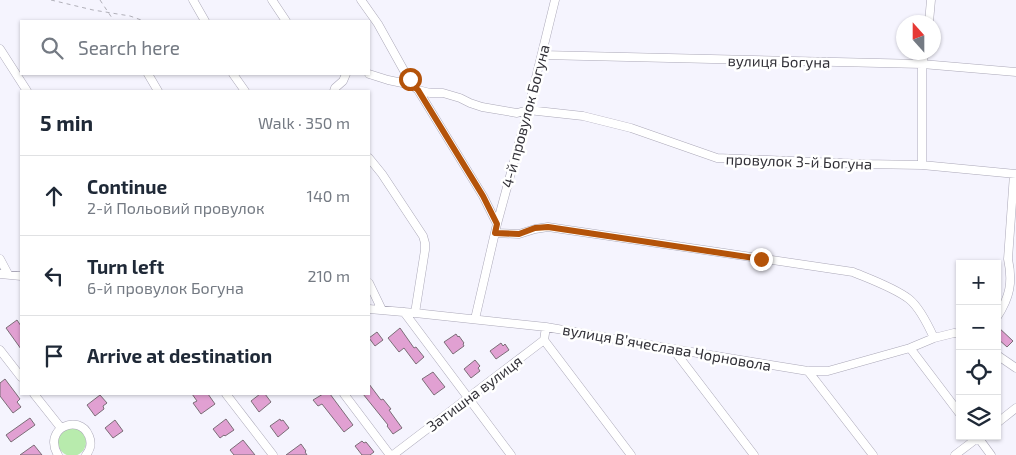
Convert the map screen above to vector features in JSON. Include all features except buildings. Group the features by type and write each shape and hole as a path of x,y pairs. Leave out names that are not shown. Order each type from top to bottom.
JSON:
{"street":[{"path":"194,0 204,20"},
{"path":"272,0 285,20"},
{"path":"361,0 378,24 415,88 483,196 497,224"},
{"name":"4-й провулок Богуна","path":"475,320 497,224 555,0"},
{"path":"930,15 931,0"},
{"path":"0,49 26,90"},
{"name":"вулиця Богуна","path":"542,55 922,64 1016,72"},
{"path":"922,165 923,60"},
{"name":"провулок 3-й Богуна","path":"370,74 430,93 444,93 482,107 516,113 528,110 583,116 631,128 717,158 922,165 1015,174"},
{"path":"149,75 157,90"},
{"path":"234,75 244,90"},
{"path":"334,90 343,81 346,75"},
{"path":"370,159 423,236 425,250 415,313"},
{"path":"1001,311 1011,286 1015,174"},
{"path":"495,233 519,234 535,228 548,227 854,272 885,285 910,300 926,321 934,338"},
{"path":"0,258 4,274 20,276"},
{"path":"370,285 382,310"},
{"name":"вулиця Вʼячеслава Чорновола","path":"370,309 546,327 808,371 828,372 910,348 934,338 956,333"},
{"path":"404,312 511,455"},
{"path":"546,327 544,340 631,455"},
{"name":"Затишна вулиця","path":"392,455 544,340"},
{"path":"910,348 956,409"},
{"path":"673,349 754,455"},
{"path":"0,350 20,376"},
{"path":"1001,357 1016,368"},
{"path":"808,371 873,455"},
{"path":"35,395 61,428"},
{"path":"227,395 273,455"},
{"path":"345,395 392,455"},
{"path":"1001,420 1016,408"},
{"path":"58,455 54,443 57,432 61,428 73,424 84,429 88,434 90,446 86,455"},
{"path":"955,455 974,440"},
{"path":"980,440 991,455"}],"path":[{"path":"51,0 141,20"},
{"path":"100,0 113,20"}],"green space":[{"path":"72,428 82,432 86,442 82,452 72,456 62,452 58,442 62,432"}],"route":[{"path":"410,79 483,196 497,224 495,233 519,234 535,228 548,227 761,259"}]}
